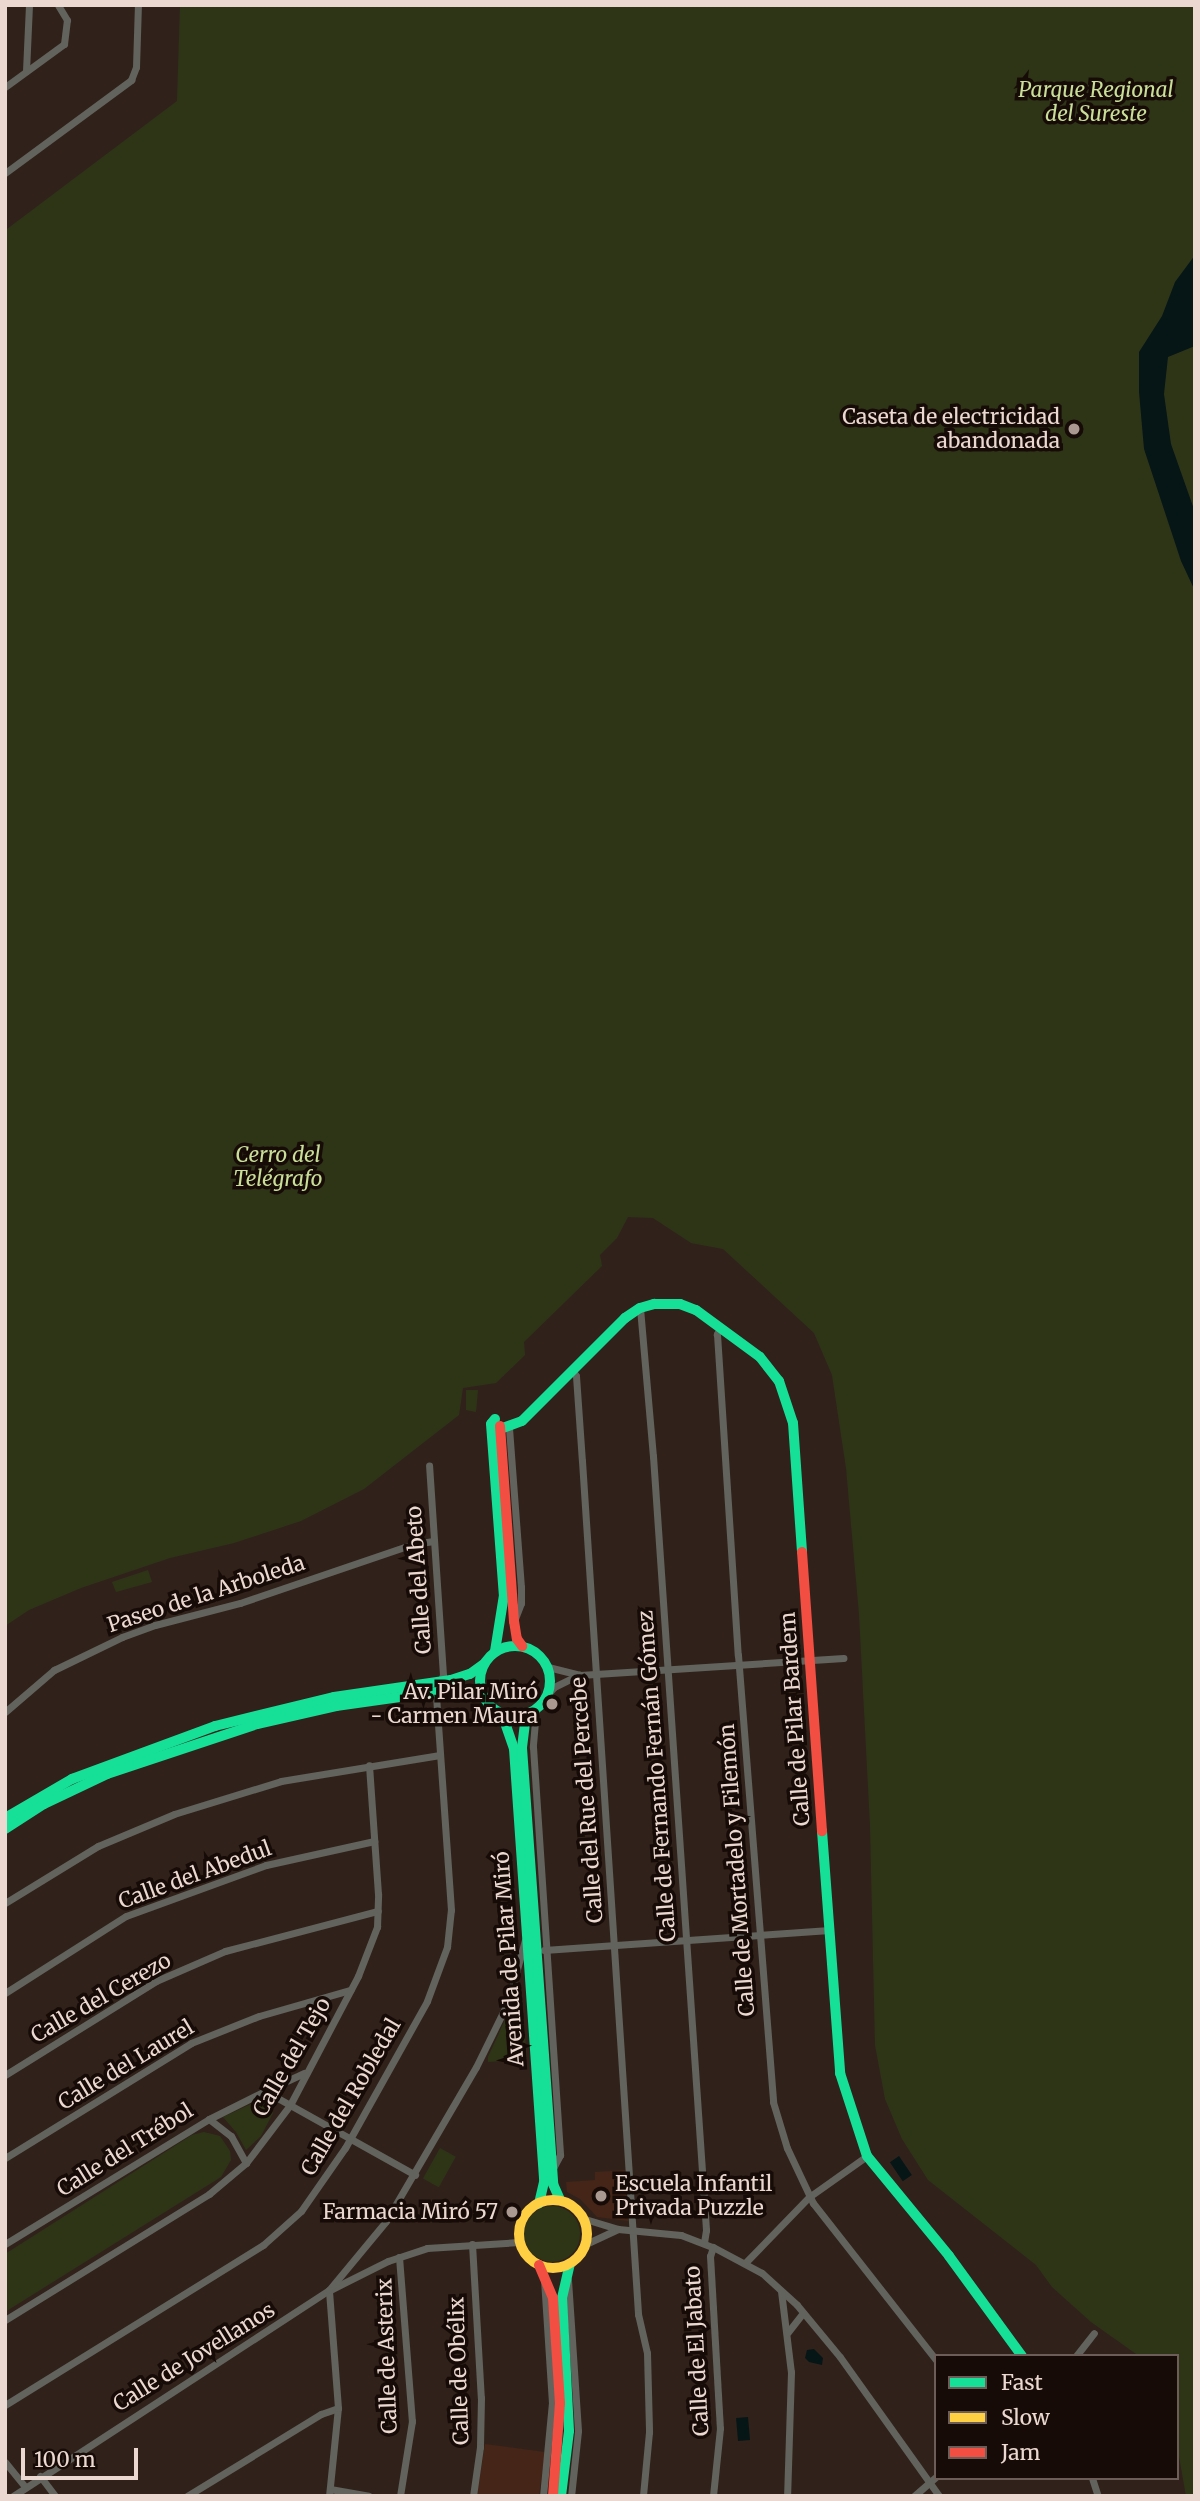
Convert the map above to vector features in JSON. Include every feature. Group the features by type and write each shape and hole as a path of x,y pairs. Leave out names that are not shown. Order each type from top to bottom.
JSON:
{"street":[{"path":"26,71 29,5"},
{"path":"5,87 64,44 66,20 58,5"},
{"path":"5,173 131,80 136,66 138,5"},
{"name":"Calle de Pilar Bardem","path":"640,1308 662,1303 687,1306 769,1367 790,1407 840,2073 867,2156 948,2256 1021,2354"},
{"path":"505,1429 522,1421 625,1318 640,1308"},
{"name":"Calle de Fernando Fernán Gómez","path":"640,1308 706,2230 704,2243"},
{"name":"Calle de Mortadelo y Filemón","path":"720,1328 718,1347 739,1664 773,2102 787,2148 809,2197 934,2357"},
{"name":"Calle del Rue del Percebe","path":"572,1370 576,1376 616,1944 638,2314 644,2329 649,2395 643,2496"},
{"path":"495,1651 504,1595 493,1420 499,1420 505,1429 514,1621 517,1639 523,1646"},
{"name":"Calle del Abeto","path":"429,1465 442,1680 438,1691"},
{"name":"Paseo de la Arboleda","path":"5,1712 54,1670 122,1637 155,1625 240,1603 414,1544 434,1541"},
{"path":"5,1818 72,1779 215,1726 334,1697 459,1678 484,1664 495,1651 508,1646 523,1646 535,1651 548,1667 551,1683 548,1694"},
{"path":"548,1667 580,1675 843,1658"},
{"path":"483,1696 480,1682 484,1664"},
{"path":"5,1829 55,1799 107,1774 218,1735 336,1706 438,1691 466,1691 483,1696 502,1714 526,1715 536,1710 554,1687 580,1675"},
{"name":"Calle del Robledal","path":"5,2405 262,2245 301,2211 351,2139 427,2001 447,1947 451,1910 438,1691"},
{"name":"Avenida de Pilar Miró","path":"536,1710 533,1747 552,2170 560,2200"},
{"name":"Avenida de Pilar Miró","path":"502,1714 508,1724 514,1749 544,2182 539,2203"},
{"name":"Avenida de Pilar Miró","path":"526,1715 522,1735 542,1950"},
{"path":"5,1903 97,1846 174,1814 281,1781 440,1755"},
{"name":"Calle del Tejo","path":"5,2320 209,2194 246,2162 290,2105 304,2073 371,1949 378,1911 369,1765"},
{"name":"Calle del Abedul","path":"5,1993 127,1916 243,1872 306,1854 374,1841"},
{"name":"Calle del Cerezo","path":"5,2076 156,1981 225,1951 378,1911"},
{"path":"542,1950 829,1930"},
{"name":"Calle de Jovellanos","path":"13,2496 329,2290 386,2221 476,2067 508,2002 527,1933"},
{"name":"Calle del Laurel","path":"5,2158 191,2043 269,2012 350,1990"},
{"name":"Calle del Trébol","path":"5,2244 209,2119 304,2073"},
{"path":"265,2091 415,2175"},
{"path":"209,2119 231,2136 246,2162"},
{"path":"745,2263 809,2197 867,2156"},
{"path":"568,2269 539,2265 528,2258 519,2242 520,2223 539,2203 560,2200 569,2203 585,2219 618,2229 681,2235 713,2247 762,2273 797,2305 840,2357 932,2479 939,2496"},
{"path":"585,2219 586,2244"},
{"path":"561,2496 569,2431 562,2298 568,2269 586,2244 618,2229"},
{"path":"368,2496 329,2492 338,2408 329,2290 399,2257 427,2248 519,2242"},
{"name":"Calle de Obélix","path":"472,2244 481,2398 480,2447 473,2496"},
{"name":"Calle de El Jabato","path":"713,2247 710,2256 720,2428 713,2496"},
{"name":"Calle de Asterix","path":"399,2257 412,2421 400,2496"},
{"path":"351,2264 358,2275"},
{"path":"539,2265 553,2298 561,2403 553,2496"},
{"path":"568,2269 578,2402 578,2431 571,2496"},
{"path":"543,2496 552,2403 545,2275"},
{"path":"781,2291 788,2333 790,2416 787,2496"},
{"path":"786,2320 797,2305"},
{"path":"788,2333 803,2313"},
{"path":"1078,2354 1094,2333"},
{"path":"187,2496 331,2409 338,2408"},
{"path":"5,2462 25,2487"},
{"path":"40,2476 55,2496"},
{"path":"914,2496 932,2479"}],"shaded area":[{"path":"1195,255 1195,346 1168,357 1164,394 1171,444 1195,512 1195,591 1181,561 1144,449 1139,352 1162,316 1175,282"},
{"path":"899,2156 912,2175 903,2181 890,2162"},
{"name":"Escuela Infantil Privada Puzzle","path":"625,2170 628,2221 597,2217 580,2199 567,2192 566,2182 595,2180 595,2172"},
{"path":"814,2349 823,2358 822,2365 809,2362 805,2358 807,2350"},
{"path":"748,2417 750,2440 738,2441 736,2418"},
{"path":"485,2444 545,2452 539,2496 477,2496"}],"green space":[{"path":"180,5 1195,5 1195,2496 1186,2496 1179,2456 1179,2354 1136,2354 1091,2322 1052,2287 1036,2265 928,2180 902,2139 885,2099 875,2045 870,1825 859,1614 846,1468 832,1375 814,1333 723,1249 691,1243 653,1218 628,1217 617,1238 600,1255 602,1266 524,1342 525,1355 496,1383 463,1388 459,1415 364,1489 301,1521 234,1543 170,1558 81,1588 29,1610 5,1626 7,229 177,101"},
{"path":"466,1390 478,1390 476,1412 466,1410"},
{"path":"148,1570 152,1582 116,1592 112,1582"},
{"path":"521,1985 527,2059 488,2062 488,2057"},
{"path":"260,2100 269,2103 273,2113 261,2136 246,2150 223,2117"},
{"path":"204,2132 220,2136 230,2151 231,2160 221,2177 5,2312 5,2254 192,2135"},
{"path":"440,2148 456,2157 439,2187 423,2179"},
{"path":"552,2206 563,2208 572,2214 578,2223 578,2245 572,2254 563,2260 552,2262 541,2260 532,2254 526,2245 524,2234 526,2223 532,2214 541,2208"}],"traffic: fast":[{"path":"500,1429 522,1421 625,1318 640,1308 654,1304 680,1304 696,1310 760,1357 779,1381 793,1423 802,1552"},
{"path":"495,1419 491,1424 504,1595 495,1651"},
{"path":"522,1646 535,1652 544,1661 548,1667 550,1681 548,1695 540,1706 529,1714 508,1716 490,1706 482,1695 480,1674 490,1656 501,1648 522,1646"},
{"path":"5,1818 72,1779 215,1726 334,1697 451,1680 470,1674 484,1664"},
{"path":"5,1829 44,1804 107,1774 257,1724 336,1706 428,1693 458,1690 483,1696"},
{"path":"502,1714 514,1749 544,2182 539,2203"},
{"path":"526,1715 522,1748 553,2184 560,2200"},
{"path":"822,1831 840,2073 867,2156 949,2256 1021,2354"},
{"path":"561,2496 569,2431 562,2298 570,2264"}],"traffic: slow":[{"path":"546,2200 560,2200 572,2205 582,2215 587,2234 582,2253 572,2263 560,2268 546,2268 534,2263 524,2253 519,2241 519,2227 524,2215 534,2205 546,2200"}],"traffic: jam":[{"path":"500,1426 514,1621 517,1639 522,1646"},
{"path":"802,1552 822,1831"},
{"path":"539,2265 553,2298 560,2403 553,2496"}],"place":[{"name":"Caseta de electricidad abandonada","path":"1074,429"},
{"name":"Av. Pilar Miró - Carmen Maura","path":"552,1704"},
{"name":"Escuela Infantil Privada Puzzle","path":"601,2196"},
{"name":"Farmacia Miró 57","path":"512,2212"}],"park label":[{"name":"Parque Regional del Sureste","path":"1096,102"},
{"name":"Cerro del Telégrafo","path":"278,1167"}]}
